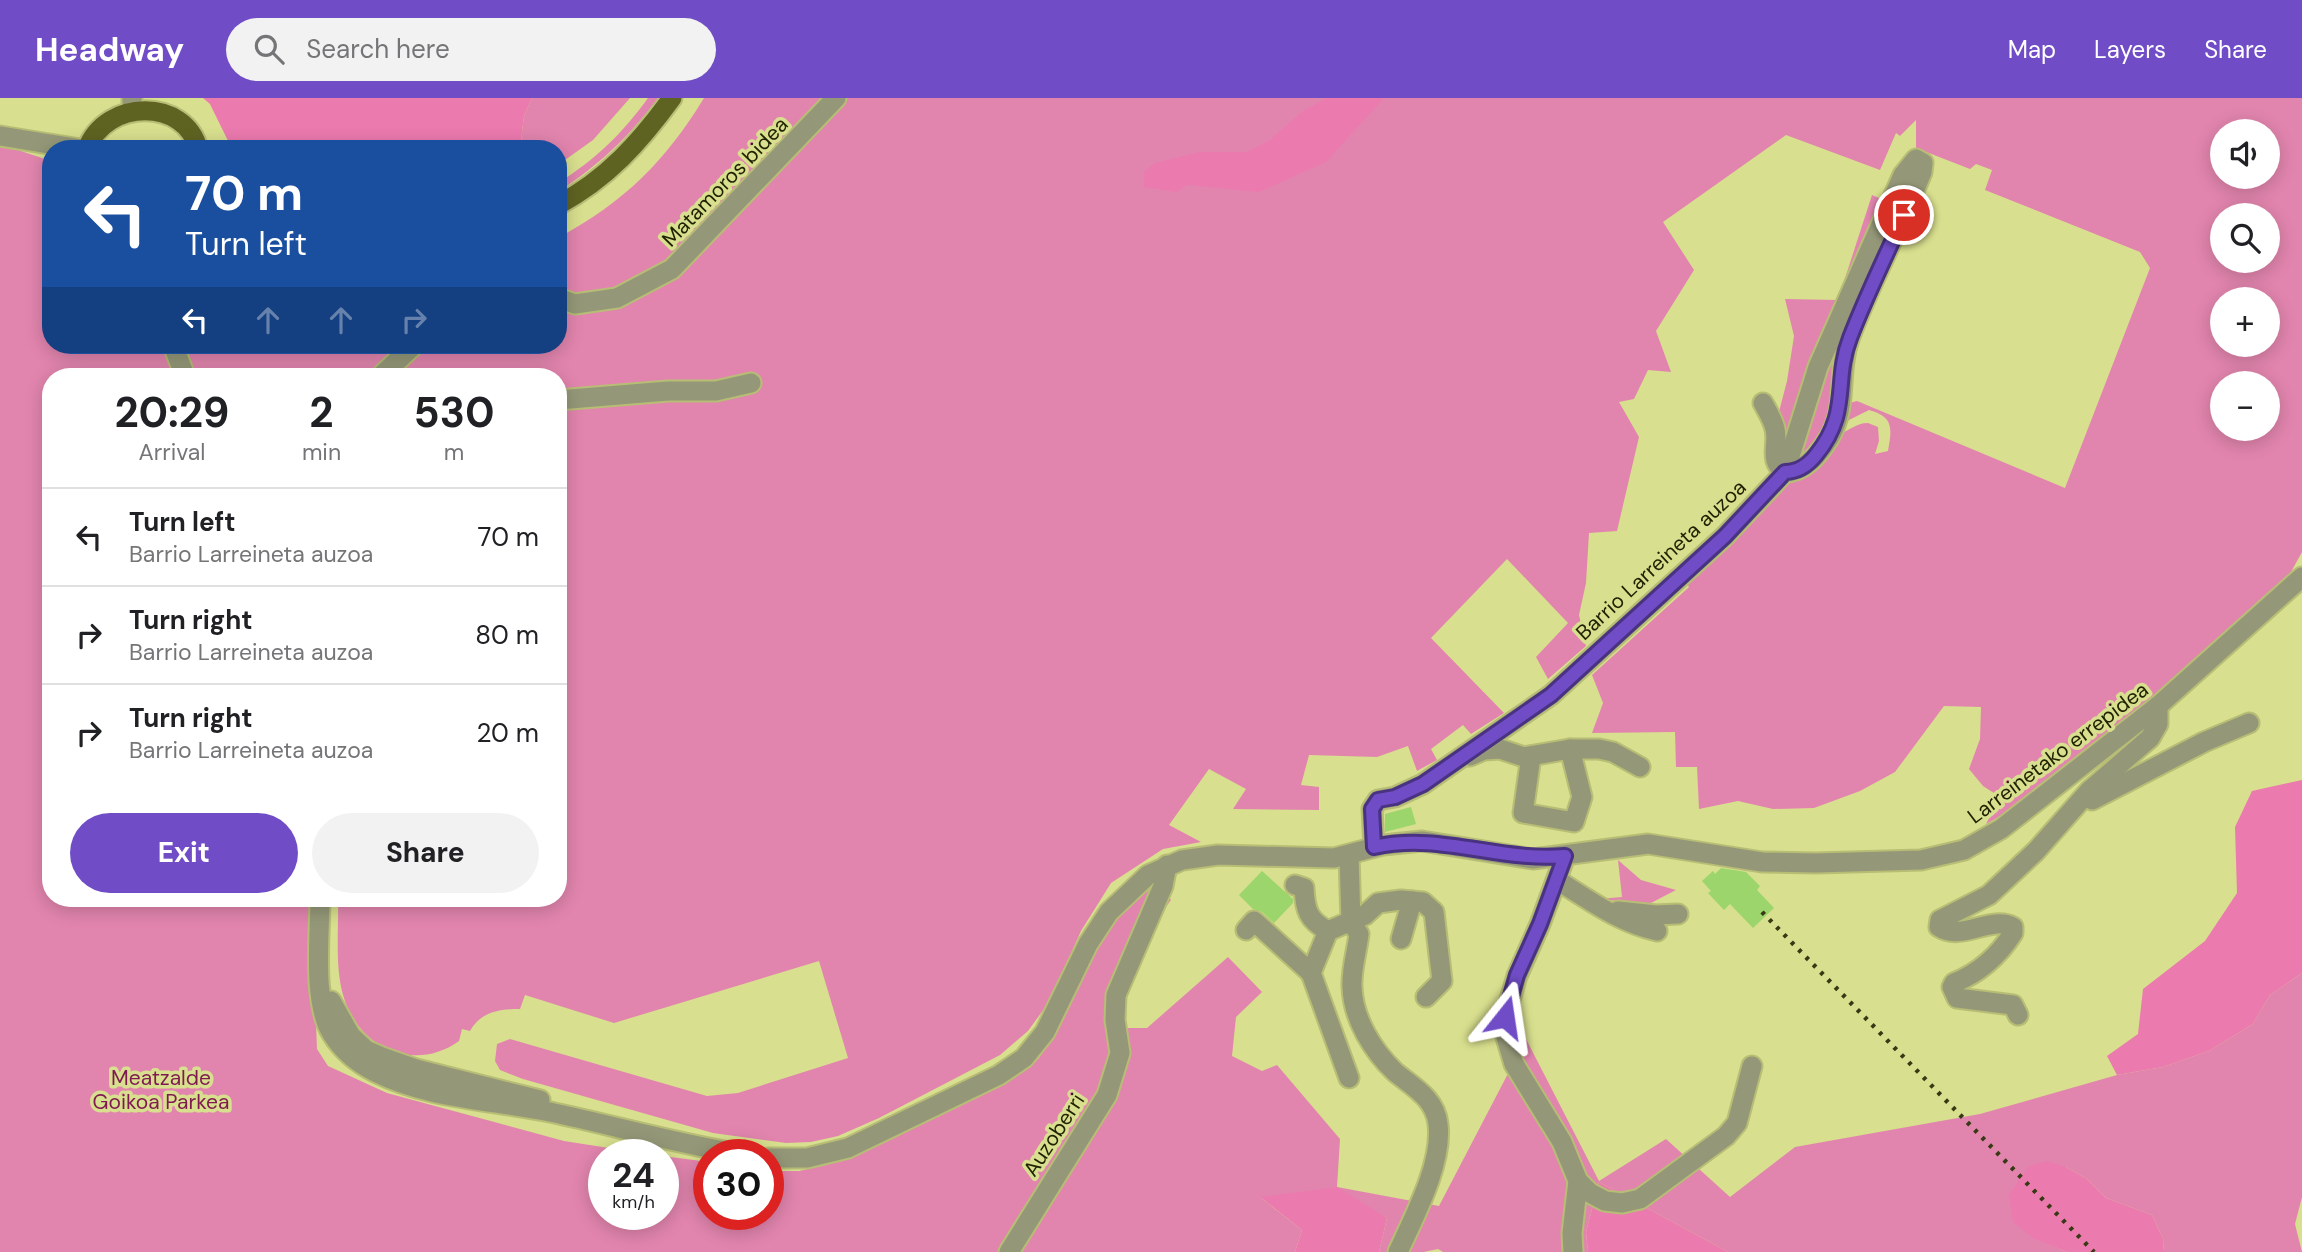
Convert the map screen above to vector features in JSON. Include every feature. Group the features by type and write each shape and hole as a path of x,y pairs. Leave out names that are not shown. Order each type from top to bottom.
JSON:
{"main road":[{"path":"567,200 581,193 621,161 672,98"},
{"path":"90,140 102,118 132,100 166,106 180,116 191,129 195,140"}],"street":[{"name":"Matamoros bidea","path":"567,301 575,304 618,298 672,269 836,98"},
{"path":"0,136 42,143"},
{"path":"1763,403 1776,433 1775,459 1779,467 1785,472 1794,472 1808,464 1830,436 1839,415 1849,340 1922,172 1923,163 1916,159 1903,176 1818,367 1785,472"},
{"path":"390,368 404,354"},
{"path":"567,399 716,391 751,383"},
{"name":"Barrio Larreineta auzoa","path":"1374,847 1372,809 1378,800 1395,797 1423,784 1551,695 1733,529 1785,472"},
{"name":"Larreinetako errepidea","path":"1565,856 1648,844 1762,862 1886,863 1921,860 1964,850 2011,821 2158,706 2302,577"},
{"path":"2018,1015 2013,1004 1956,998 1952,987 1954,983 1981,969 2008,941 2013,933 2012,927 2009,924 1997,925 1950,933 1939,928 1939,924 1947,915 1989,895 2036,851 2067,814 2125,758 2150,738 2158,724 2158,706"},
{"path":"2067,814 2115,786 2249,723"},
{"name":"Barrio Larreineta auzoa","path":"1464,754 1472,757 1484,750 1500,749 1508,753 1531,756 1570,749 1599,749 1613,752 1640,767"},
{"path":"1531,756 1523,813 1548,820 1573,822 1582,797 1570,749"},
{"path":"784,1158 807,1158 848,1149 999,1075 1024,1058 1045,1032 1088,944 1109,912 1134,886 1167,865 1218,855 1317,859 1349,855 1399,843 1430,842 1533,859 1565,856 1517,975 1505,1017 1505,1034 1514,1064 1562,1142 1578,1181 1590,1193 1605,1201 1622,1203 1640,1199 1726,1136 1737,1123 1752,1066"},
{"path":"1333,1035 1342,1030 1352,987 1359,934 1351,922 1349,855"},
{"name":"Auzoberri","path":"1009,1252 1107,1095 1119,1045 1116,995 1163,886 1167,865"},
{"path":"1557,880 1603,910 1641,928 1657,931"},
{"path":"1295,885 1304,888 1307,915 1315,924 1328,931"},
{"path":"1401,939 1412,901"},
{"path":"1311,973 1328,931 1365,915 1378,903 1423,902 1434,912 1445,962 1442,981 1426,997"},
{"path":"320,907 322,1005 327,1024 348,1054 377,1073 456,1097 548,1112 693,1144"},
{"path":"1603,910 1656,915 1678,914"},
{"path":"1246,930 1254,922 1311,973 1349,1078"},
{"path":"1352,987 1355,1004 1373,1049 1395,1071 1420,1090 1434,1108 1438,1125 1438,1144 1421,1200 1398,1252"},
{"path":"1573,1252 1572,1233 1578,1181"}],"green space":[{"path":"532,98 630,98 593,140 567,159 567,140 521,140 524,116"},
{"path":"648,98 658,98 624,138 600,161 567,185 567,177 608,145"},
{"name":"Meatzalde Goikoa Parkea","path":"704,98 2302,98 2302,552 2284,585 2233,632 2035,797 1986,824 2000,797 1983,786 1969,769 1980,739 1981,707 1944,706 1895,772 1860,791 1814,808 1773,809 1738,801 1699,809 1697,767 1676,767 1675,732 1592,733 1603,703 1592,675 1689,587 1685,581 1774,490 1802,464 1851,428 1868,423 1878,427 1879,441 1875,454 1888,451 1890,430 1887,420 1869,410 1843,423 1846,404 1857,401 2065,488 2150,268 2140,252 1985,190 1992,170 1976,164 1970,169 1916,148 1916,120 1900,136 1896,133 1880,170 1786,135 1663,222 1694,270 1656,331 1671,372 1648,370 1634,399 1619,402 1639,437 1617,531 1589,533 1586,583 1579,615 1586,646 1548,679 1536,657 1568,623 1507,559 1431,638 1504,713 1471,734 1463,725 1431,749 1437,760 1417,771 1408,746 1377,757 1309,755 1301,785 1319,787 1319,810 1233,809 1246,789 1209,769 1169,825 1201,842 1163,849 1111,883 1081,931 1049,1002 1028,1031 1000,1055 879,1118 838,1136 811,1142 786,1143 784,1139 757,1139 713,1133 523,1079 500,1070 495,1061 497,1044 510,1039 707,1096 738,1093 848,1058 819,961 614,1023 525,995 520,1009 498,1011 485,1016 470,1031 462,1029 459,1041 425,1055 392,1051 377,1043 353,1018 345,1001 338,963 338,907 567,907 567,368 42,368 42,907 311,907 317,1049 328,1066 387,1093 564,1141 588,1145 588,1230 679,1230 679,1158 693,1160 693,1230 784,1230 784,1171 799,1171 842,1161 987,1092 1039,1058 1055,1034 1103,934 1122,912 1156,884 1171,900 1151,927 1123,1003 1125,1028 1147,1028 1228,957 1262,992 1236,1017 1232,1056 1262,1071 1277,1065 1340,1139 1337,1187 1439,1206 1526,1039 1599,1181 1666,1139 1730,1197 1795,1147 1980,1114 2117,1075 2163,1067 2209,1051 2253,1024 2270,995 2302,973 2302,1197 2295,1224 2302,1252 2164,1252 2163,1239 2152,1215 2106,1198 2087,1179 2066,1167 2033,1237 2067,1252 1728,1252 1599,1182 1586,1232 1588,1252 1443,1252 1438,1249 1424,1252 1379,1252 1387,1218 1361,1204 1261,1198 1302,1230 1295,1252 0,1252 0,144 42,158 42,354 567,354 567,233 623,195 658,161"},
{"path":"1872,195 1888,202 1790,435 1782,445 1769,450 1787,381 1794,336 1785,299 1838,300"},
{"path":"1873,256 1829,425 1796,465 1802,428"},
{"path":"1618,860 1641,880 1676,890 1649,904 1598,899 1622,897"}],"shaded area":[{"path":"203,98 532,98 524,116 521,140 228,140 210,104"},
{"path":"1327,98 1384,98 1326,162 1259,192 1187,185 1177,192 1144,187 1144,172 1155,163 1200,152 1247,152 1270,140 1303,111"},
{"path":"2302,780 2302,973 2270,995 2253,1024 2209,1051 2163,1067 2117,1075 2107,1056 2138,1034 2143,989 2205,941 2237,893 2235,827 2252,791"},
{"path":"2047,1161 2066,1167 2087,1179 2106,1198 2152,1215 2163,1239 2164,1252 2067,1252 2033,1238 2013,1222 2009,1195 2029,1166"},
{"path":"1599,1182 1728,1252 1588,1252 1586,1232"},
{"path":"1337,1187 1387,1218 1379,1252 1295,1252 1302,1230 1260,1197"}],"building":[{"path":"1411,807 1416,824 1385,832 1385,814"},
{"path":"1721,868 1746,872 1760,886 1757,890 1774,908 1753,928 1730,904 1724,910 1708,893 1711,891 1702,881"},
{"path":"1262,871 1293,899 1293,903 1274,923 1262,912 1253,909 1239,895"}],"railway":[{"path":"1762,912 2094,1252"}],"route":[{"path":"1505,1017 1517,975 1540,924 1565,856 1533,859 1422,841 1374,847 1372,809 1378,800 1395,797 1423,784 1482,740 1551,695 1725,536 1785,472 1794,472 1808,464 1830,436 1839,415 1849,340 1904,215"}]}
